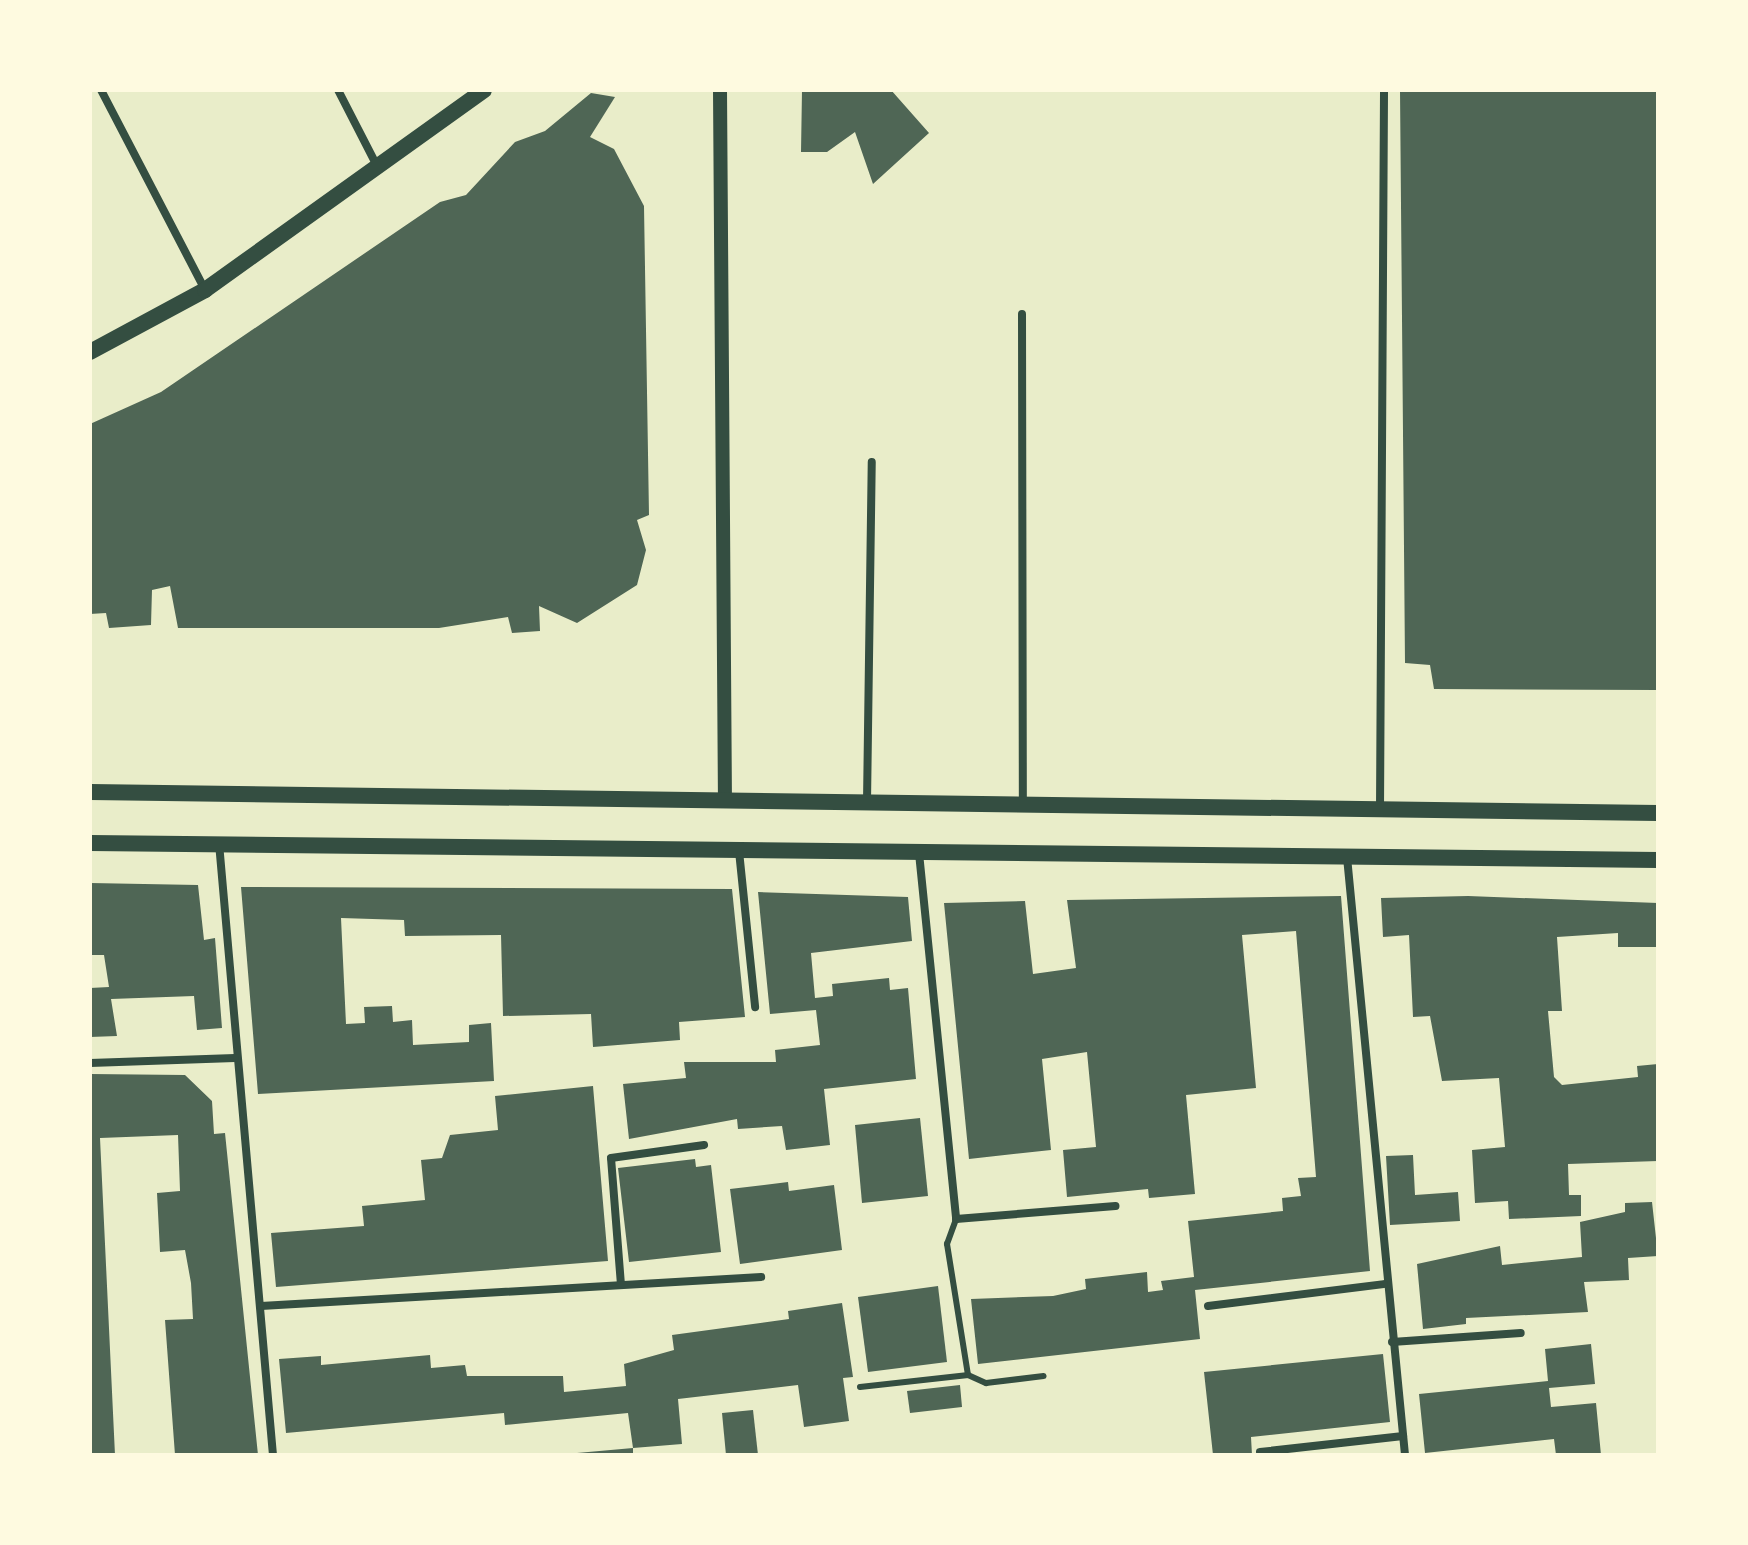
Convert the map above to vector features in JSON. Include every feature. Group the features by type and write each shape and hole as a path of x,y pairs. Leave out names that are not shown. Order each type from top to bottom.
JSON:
{"main road":[{"path":"90,352 205,290 484,90"},
{"path":"90,792 1658,813"},
{"path":"90,843 1658,860"}],"street":[{"path":"101,90 205,290"},
{"path":"338,90 377,166"},
{"path":"720,90 725,801"},
{"path":"1380,809 1384,90"},
{"path":"1022,314 1023,805"},
{"path":"867,802 872,462"},
{"path":"219,843 235,1058 273,1455"},
{"path":"739,851 755,1007"},
{"path":"919,852 956,1219 1115,1206"},
{"path":"1347,857 1384,1284 1405,1455"},
{"path":"90,1063 235,1058"},
{"path":"621,1285 611,1158 704,1145"},
{"path":"261,1306 761,1277"},
{"path":"1208,1306 1384,1284"},
{"path":"1392,1342 1521,1333"},
{"path":"1260,1452 1403,1436"}],"lane":[{"path":"956,1219 947,1244 968,1375"},
{"path":"860,1387 968,1375 986,1383 1044,1376"}],"building":[{"path":"802,90 891,90 929,133 873,184 855,132 827,152 801,152"},
{"path":"1400,90 1658,90 1658,690 1434,689 1430,665 1405,663"},
{"path":"591,93 615,97 590,137 614,149 644,206 649,515 637,520 646,550 637,585 577,623 539,606 540,631 512,633 508,617 439,628 178,628 170,586 152,590 151,625 109,628 106,613 90,614 90,424 161,392 440,202 466,195 515,142 545,131"},
{"path":"90,883 198,885 204,940 215,938 222,1028 197,1030 194,996 111,999 117,1036 90,1037 90,988 109,987 104,955 90,955"},
{"path":"241,887 732,889 745,1017 679,1022 680,1040 593,1047 591,1014 503,1016 501,935 405,936 404,920 341,918 346,1024 365,1023 364,1007 392,1006 393,1022 412,1020 413,1045 469,1042 469,1025 491,1023 494,1081 258,1094"},
{"path":"758,892 908,897 912,941 811,953 815,998 833,996 832,984 889,978 890,990 908,988 916,1079 824,1089 830,1145 786,1150 782,1126 738,1129 737,1119 629,1139 623,1084 686,1078 684,1062 776,1062 775,1050 820,1045 816,1010 770,1014"},
{"path":"1341,896 1370,1271 1195,1290 1200,1339 978,1364 971,1299 1053,1296 1086,1289 1085,1279 1147,1272 1148,1292 1163,1290 1161,1281 1194,1277 1188,1221 1283,1211 1282,1198 1301,1196 1298,1178 1316,1177 1296,931 1242,935 1256,1088 1186,1095 1195,1194 1149,1198 1148,1189 1067,1197 1063,1150 1096,1147 1087,1052 1042,1059 1051,1150 969,1159 944,903 1025,901 1033,974 1076,968 1067,900"},
{"path":"1468,896 1658,903 1658,947 1618,947 1618,933 1557,937 1562,1011 1548,1011 1554,1077 1562,1085 1638,1077 1637,1066 1658,1064 1658,1161 1568,1164 1569,1195 1581,1195 1581,1216 1509,1219 1508,1201 1475,1203 1472,1150 1505,1147 1499,1078 1442,1081 1430,1016 1413,1017 1409,935 1383,937 1381,898"},
{"path":"90,1074 185,1075 212,1101 214,1134 225,1133 258,1455 175,1455 165,1320 193,1319 191,1283 185,1250 160,1252 157,1193 180,1191 178,1135 100,1138 115,1455 90,1455"},
{"path":"593,1086 608,1261 276,1287 271,1233 364,1226 362,1206 425,1200 421,1160 442,1158 450,1135 498,1130 495,1096"},
{"path":"920,1118 928,1196 862,1203 855,1125"},
{"path":"1413,1155 1415,1195 1458,1192 1460,1221 1390,1225 1386,1156"},
{"path":"695,1159 696,1167 711,1165 721,1252 629,1262 618,1168"},
{"path":"788,1182 789,1191 834,1185 842,1250 740,1264 730,1189"},
{"path":"1652,1202 1658,1256 1628,1258 1629,1280 1584,1282 1588,1312 1466,1318 1466,1324 1423,1329 1417,1264 1500,1246 1502,1265 1582,1257 1580,1222 1625,1212 1625,1203"},
{"path":"938,1286 947,1362 868,1372 858,1297"},
{"path":"842,1303 853,1377 843,1378 849,1421 804,1427 798,1385 678,1399 682,1444 633,1448 628,1413 505,1425 504,1413 286,1433 279,1359 321,1356 321,1365 430,1355 431,1368 465,1365 467,1376 563,1376 564,1392 626,1386 624,1364 674,1350 672,1335 789,1319 788,1311"},
{"path":"1591,1344 1595,1384 1549,1388 1551,1407 1596,1403 1601,1455 1556,1455 1554,1439 1425,1453 1419,1394 1548,1381 1545,1349"},
{"path":"1383,1354 1390,1422 1251,1437 1252,1455 1213,1455 1204,1372"},
{"path":"960,1385 962,1407 910,1413 907,1391"},
{"path":"753,1410 758,1455 726,1455 722,1413"},
{"path":"633,1448 633,1455 577,1455 577,1453"}]}
